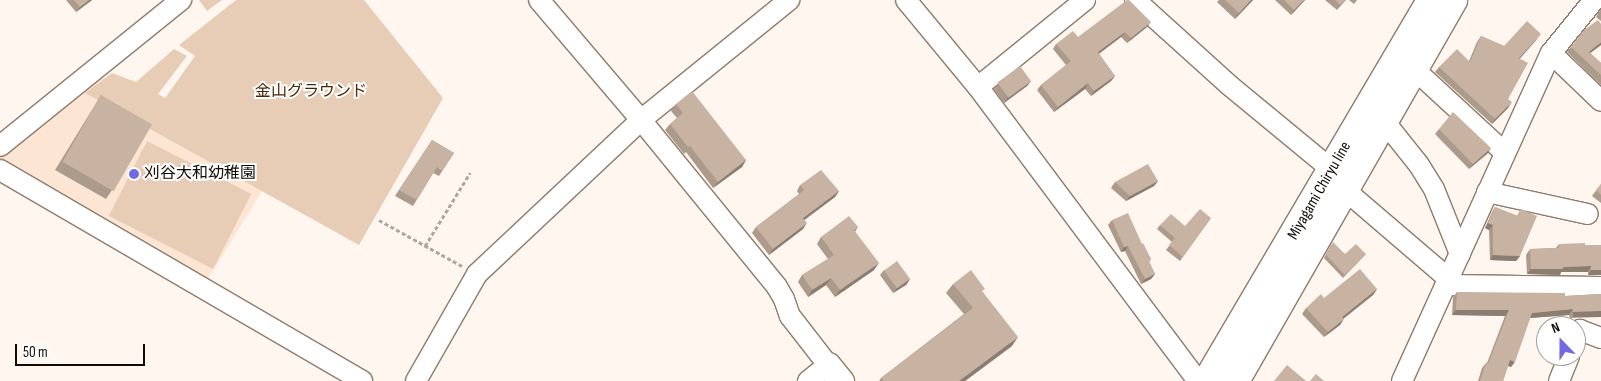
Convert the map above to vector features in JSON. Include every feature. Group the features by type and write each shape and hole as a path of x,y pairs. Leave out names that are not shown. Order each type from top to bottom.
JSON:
{"main road":[{"name":"Miyagami Chiryu line","path":"1235,381 1431,0"},
{"name":"Miyagami Chiryu line","path":"1207,381 1339,180 1384,121 1453,0"}],"street":[{"path":"0,146 181,0"},
{"path":"539,0 641,120 777,287 790,316 834,373 808,381"},
{"path":"416,381 477,274 641,120 790,0"},
{"path":"906,0 978,87 1198,381"},
{"path":"978,87 1085,0"},
{"path":"1135,0 1229,85 1339,180 1447,282 1601,287"},
{"path":"1402,381 1550,53 1594,0"},
{"path":"1550,53 1601,101"},
{"path":"1414,69 1504,152"},
{"path":"1384,121 1419,165 1434,189 1460,254"},
{"path":"0,170 362,381"},
{"path":"1487,192 1588,214"},
{"path":"1586,332 1601,338"},
{"path":"1559,381 1565,366"}],"path":[{"path":"425,246 470,173"},
{"path":"379,220 477,274"}],"shaded area":[{"name":"刈谷大和幼稚園","path":"98,75 264,188 206,282 0,160 0,155"}],"green space":[{"path":"199,0 222,0 207,11"},
{"name":"金山グラウンド","path":"236,0 364,0 443,98 359,245 85,93 112,73 136,82 174,49 187,56 158,94 165,98 195,56 179,45"},
{"path":"147,141 251,194 213,269 109,216"}],"building":[{"path":"74,0 89,0 80,7"},
{"path":"1127,0 1151,22 1131,38 1125,32 1098,52 1115,76 1094,91 1088,83 1058,107 1041,85 1071,61 1056,44 1073,31 1078,37"},
{"path":"1225,0 1251,0 1239,13"},
{"path":"1284,0 1304,0 1294,10"},
{"path":"1335,0 1345,0 1340,5"},
{"path":"1598,20 1601,24 1601,42 1589,52 1601,63 1601,75 1571,47 1584,30"},
{"path":"1527,21 1541,34 1519,58 1528,63 1508,99 1512,102 1495,119 1439,67 1457,49 1470,62 1481,36 1504,46"},
{"path":"1020,66 1031,81 1009,98 997,82"},
{"path":"692,91 746,160 718,182 670,124 683,113 676,104"},
{"name":"刈谷大和幼稚園","path":"101,95 152,124 114,191 63,162"},
{"path":"1453,112 1491,148 1473,164 1439,129"},
{"path":"432,140 454,153 442,171 437,167 417,200 399,190"},
{"path":"1148,164 1158,181 1130,196 1115,182"},
{"path":"821,170 839,191 803,218 807,223 773,249 756,227 804,190 800,185"},
{"path":"1601,184 1601,195 1596,190"},
{"path":"1495,207 1518,216 1521,209 1537,216 1520,256 1493,255 1493,225 1488,223"},
{"path":"1200,209 1211,218 1183,257 1169,245 1175,238 1160,225 1171,214 1185,226"},
{"path":"1128,213 1151,259 1149,261 1155,274 1145,279 1128,246 1124,247 1112,220"},
{"path":"849,216 858,227 854,230 879,263 840,290 831,278 812,290 802,275 834,255 821,237"},
{"path":"1333,242 1345,254 1356,244 1366,254 1345,275 1326,255"},
{"path":"1585,243 1585,245 1601,245 1601,270 1591,270 1591,266 1563,267 1563,269 1531,269 1530,249 1559,248 1559,244"},
{"path":"897,261 910,279 897,288 884,270"},
{"path":"1360,269 1377,289 1342,317 1344,319 1328,332 1306,308 1321,294 1324,298"},
{"path":"971,270 985,289 982,291 1018,337 959,381 884,381 881,378 973,308 953,284"},
{"path":"1457,292 1565,293 1565,296 1601,294 1601,311 1573,312 1573,309 1532,313 1515,362 1510,360 1503,381 1480,381 1509,310 1456,310"},
{"path":"1287,365 1306,381 1274,381"},
{"path":"1316,374 1324,381 1310,381"}],"place":[{"name":"刈谷大和幼稚園","path":"134,174"}]}
